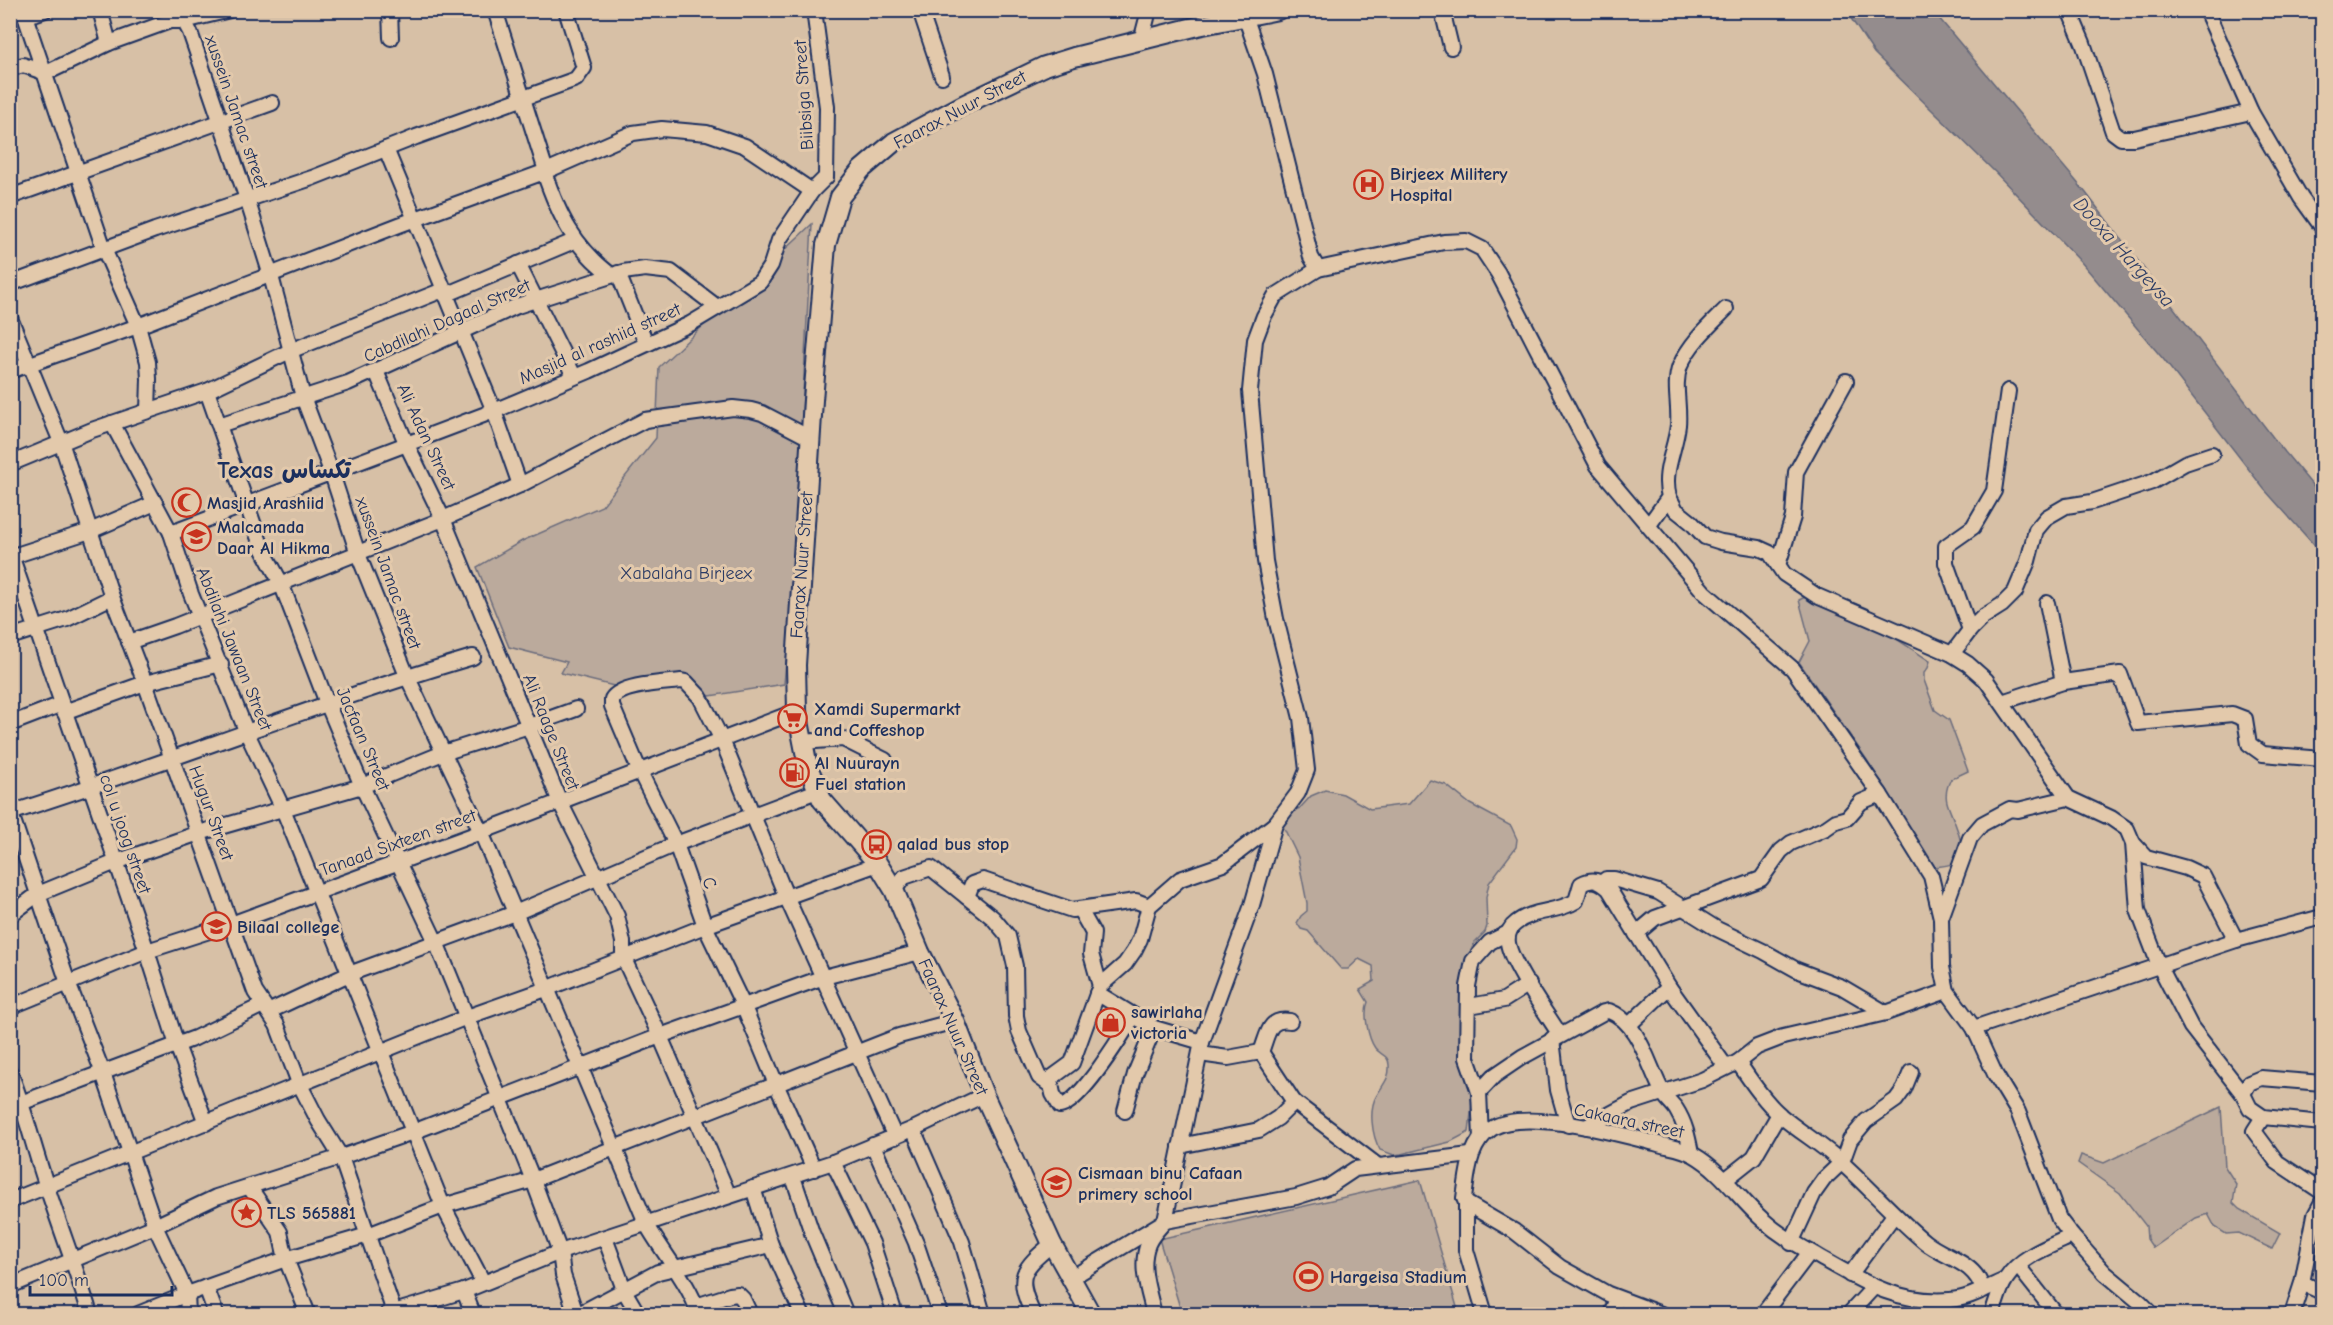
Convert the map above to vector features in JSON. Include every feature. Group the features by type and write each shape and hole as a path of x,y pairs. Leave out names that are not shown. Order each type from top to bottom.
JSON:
{"main road":[{"name":"Faarax Nuur Street","path":"1091,1314 1052,1244 984,1095 955,1021 920,952 894,890 878,864 822,800 808,767 797,711 796,665 810,438 826,245 840,198 861,170 894,142 963,105 1045,66 1244,14 1278,10"}],"street":[{"path":"45,10 24,14 105,249 138,326 148,362 148,411"},
{"path":"100,10 109,43"},
{"path":"10,69 23,65 46,73 109,43 170,21 184,21 230,10"},
{"path":"390,10 391,38"},
{"path":"10,284 312,178 576,79 584,68 566,10"},
{"name":"Biibsiga Street","path":"814,10 827,107 826,177"},
{"path":"920,10 942,76"},
{"path":"1141,41 1147,18 1146,10"},
{"path":"1442,10 1451,47"},
{"path":"2069,10 2083,43 2113,132 2121,138 2134,138 2251,112"},
{"path":"2206,10 2251,112 2301,198 2322,227"},
{"path":"496,11 554,204 574,241 597,265 615,274 646,344"},
{"path":"1244,14 1265,74 1311,257 1318,269"},
{"name":"xussein Jamac street","path":"184,21 190,32 247,199 271,276 303,397 332,474 358,554 407,676 481,832 647,1225 661,1250 675,1267 698,1310"},
{"path":"10,197 272,103"},
{"path":"10,371 138,326 414,219 545,172 633,133 662,129 707,133 745,146 812,191"},
{"path":"386,149 494,411 520,485"},
{"path":"826,177 840,198"},
{"name":"Masjid al rashiid street","path":"171,533 494,411 690,324 760,282 771,265 779,240 812,191 826,177"},
{"path":"10,464 112,423 207,391 290,351 574,241"},
{"path":"1133,1017 1114,1049 1091,1079 1064,1106 1060,1106 1050,1085 1050,1079 1072,1064 1099,990 1125,964 1134,951 1140,939 1149,906 1180,879 1223,864 1275,824 1298,794 1307,770 1301,718 1276,619 1265,561 1250,391 1255,340 1264,316 1275,296 1318,269 1444,242 1466,241 1482,249 1498,273 1598,466 1704,592 1793,669 1880,794 1931,876 1941,918 1942,967 1947,991 1974,1028 1995,1074 2018,1112 2060,1219 2105,1273 2152,1314"},
{"path":"518,264 574,376"},
{"name":"Cabdilahi Dagaal Street","path":"219,425 348,383 461,334 517,306 615,274 645,269 670,272 717,307"},
{"path":"1726,309 1690,346 1679,368 1678,424 1668,460 1666,487 1676,510 1705,537 1760,548 1770,553 1784,574 1817,596 1952,654 1986,680 2068,798 2111,818 2127,829 2133,843 2138,910 2159,965 2191,1027 2243,1094 2250,1108 2263,1117 2322,1123"},
{"name":"Hugur Street","path":"10,318 61,442 112,597 255,992 277,1025 299,1083 341,1158 368,1235 390,1313"},
{"name":"Ali Adan Street","path":"376,371 407,445 444,519"},
{"path":"1778,566 1794,517 1796,472 1846,381"},
{"name":"Jacfaan Street","path":"207,391 262,548 281,583 327,703 363,786 436,942 533,1180 560,1252 563,1275 578,1314"},
{"path":"1970,630 1946,562 1946,546 1973,526 1994,490 2008,391"},
{"path":"129,642 444,519 520,485 639,423 656,417 733,408 751,410 762,413 810,438"},
{"name":"Abdilahi Jawaan Street","path":"112,423 171,533 200,616 247,733 283,809 413,1132 444,1206 483,1282"},
{"path":"1952,654 1983,617 2002,605 2015,592 2028,561 2036,530 2047,517 2066,506 2092,502 2152,482 2185,463 2212,453"},
{"path":"1649,525 1669,497"},
{"path":"11,555 90,531 155,503"},
{"name":"Ali Raage Street","path":"444,519 560,802 620,924 623,957 729,1196"},
{"name":"col u joog street","path":"11,555 177,1045 206,1123"},
{"path":"10,637 75,615 112,597"},
{"path":"2046,603 2063,682"},
{"path":"188,1314 187,1294 155,1226 103,1073 68,983 11,812 90,787 407,676 473,657"},
{"path":"10,724 145,683 221,664"},
{"path":"2002,702 2063,682 2120,674 2138,723 2232,714 2246,719 2249,744 2263,754 2322,759"},
{"name":"C","path":"722,740 700,698 686,682 664,683 620,691 612,699 612,706 640,772 676,844 705,926 744,1006 814,1169"},
{"path":"10,915 38,894 116,862 199,833 363,786 443,753 576,709"},
{"name":"Tanaad Sixteen street","path":"10,1007 147,951 231,924 481,832 797,711"},
{"path":"802,742 843,739 885,760"},
{"path":"722,740 786,896 895,1137"},
{"path":"16,1105 177,1045 349,974 515,913 676,844 817,791"},
{"path":"1636,934 1655,918 1761,879 1780,850 1826,828 1836,820 1847,818 1861,802 1880,794"},
{"path":"1941,918 1970,838 1982,824 2010,808 2018,810 2068,798"},
{"path":"1154,1314 1145,1280 1144,1262 1148,1243 1165,1221 1201,1048 1252,905 1275,824"},
{"path":"2133,843 2146,857 2186,868 2203,876 2236,940"},
{"path":"10,1201 467,1017 705,926 878,864"},
{"path":"894,890 904,877 931,868 993,918 1008,936 1015,966 1016,1016 1019,1030 1039,1077 1050,1085"},
{"path":"1602,883 1606,879 1623,881 1658,892 1717,929 1797,970 1842,987 1886,1013"},
{"path":"967,897 972,884 983,880 1072,910 1136,901 1149,906"},
{"path":"1568,1125 1558,1090 1556,1037 1515,961 1508,944 1508,933 1514,923 1530,915 1566,907 1576,901 1581,884 1589,880 1597,880 1609,889 1669,987 1732,1065 1779,1114 1842,1162 1894,1215 1928,1244 1965,1263 1980,1279 1983,1290"},
{"path":"1080,910 1093,933 1091,954 1099,990 1133,1017 1228,1058 1261,1052"},
{"path":"1974,1028 2236,940 2321,921"},
{"path":"1485,1314 1466,1250 1466,1203 1464,1198 1470,1155 1481,1138 1479,1092 1467,1058 1468,986 1473,961 1490,942 1508,933"},
{"path":"10,1286 74,1261 216,1197 341,1158 413,1132 660,1036 824,977 920,952"},
{"path":"1469,1006 1504,1000 1529,984"},
{"path":"1629,1025 1669,987"},
{"path":"1586,1127 1631,1103 1702,1080 1732,1065 1757,1047 1783,1037 1886,1013 1947,991"},
{"path":"1479,1092 1494,1076 1522,1057 1604,1011 1609,1011 1629,1025 1649,1058 1662,1092 1676,1109 1686,1127 1692,1153"},
{"path":"1261,1052 1272,1024 1280,1020 1290,1021"},
{"path":"138,1314 286,1259 368,1235 444,1206 533,1180 899,1036 955,1021"},
{"path":"1125,1111 1136,1074 1154,1028"},
{"path":"1261,1052 1294,1102 1378,1166"},
{"path":"10,1072 16,1105 74,1261 90,1314"},
{"path":"1791,1243 1814,1193 1824,1179 1842,1162 1850,1140 1866,1121 1896,1100 1904,1089 1911,1072"},
{"path":"2243,1094 2249,1083 2261,1078 2322,1083"},
{"path":"390,1313 420,1309 560,1252 793,1177 895,1137 984,1095"},
{"path":"1180,1146 1259,1130 1278,1118 1294,1102"},
{"path":"1725,1180 1754,1157 1779,1114"},
{"path":"2263,1117 2254,1131 2277,1162 2322,1192"},
{"name":"Cakaara street","path":"1481,1138 1492,1128 1531,1120 1605,1130 1692,1153 1713,1168 1762,1220 1791,1243 1872,1288 1909,1298 1952,1300 2005,1280"},
{"path":"913,1129 962,1242 982,1314"},
{"path":"873,1145 916,1243 940,1314"},
{"path":"1071,1278 1165,1221 1225,1208 1296,1197 1328,1187 1355,1170 1470,1155"},
{"path":"832,1162 872,1243 895,1314"},
{"path":"793,1177 812,1233 846,1314"},
{"path":"250,1188 280,1232 286,1259 308,1314"},
{"path":"753,1188 771,1245 802,1314"},
{"path":"2292,1314 2317,1236 2315,1215 2322,1202"},
{"path":"1466,1203 1514,1231 1560,1267 1617,1298 1661,1314"},
{"path":"1850,1275 1894,1215"},
{"path":"1992,1314 2005,1280 2018,1266 2036,1252 2072,1236"},
{"path":"605,1238 625,1292 638,1314"},
{"path":"1033,1314 1024,1294 1025,1271 1031,1262 1052,1244"},
{"path":"578,1314 625,1292 646,1278 675,1267 771,1245"},
{"path":"1763,1314 1810,1252"},
{"path":"2018,1266 2056,1314"},
{"path":"2302,1283 2322,1292"},
{"path":"206,1287 216,1314"},
{"path":"1849,1314 1872,1288"},
{"path":"464,1291 473,1314"},
{"path":"698,1310 730,1295 738,1294 750,1314"},
{"path":"1611,1314 1617,1298"}],"green space":[{"name":"Xabalaha Birjeex","path":"812,224 793,584 784,684 710,696 686,682 618,687 561,673 567,662 509,647 477,567 522,541 602,506 656,438 659,367"},
{"path":"1807,596 1880,628 1930,661 1924,673 1924,680 1935,710 1949,720 1968,771 1951,779 1946,796 1961,841 1960,857 1956,862 1933,867 1927,862 1867,760 1799,662 1810,641 1799,600"},
{"path":"1430,780 1446,785 1470,804 1511,826 1517,839 1516,847 1489,883 1486,897 1487,926 1485,932 1474,943 1462,975 1462,1054 1472,1103 1469,1132 1450,1142 1394,1155 1380,1150 1372,1122 1374,1101 1386,1081 1389,1070 1388,1059 1375,1048 1370,1038 1366,1019 1368,1002 1360,989 1374,981 1373,966 1359,959 1348,969 1341,969 1308,931 1301,929 1297,923 1307,911 1307,903 1298,857 1281,822 1285,814 1300,808 1311,796 1325,790 1343,794 1370,809 1409,804"},
{"path":"2221,1107 2225,1167 2236,1184 2233,1203 2239,1209 2280,1233 2272,1249 2239,1233 2226,1234 2215,1227 2208,1214 2196,1218 2153,1248 2147,1239 2146,1226 2120,1193 2078,1163 2081,1155 2104,1163"},
{"name":"Hargeisa Stadium","path":"1420,1180 1459,1314 1182,1314 1159,1239"}],"water":[{"name":"Dooxa Hargeysa","path":"1846,11 1933,11 2086,193 2275,440 2322,497 2322,554 2264,489 2164,360 2081,262 1995,172 1874,53"}],"place":[{"name":"Birjeex Militery Hospital","path":"1369,184"},
{"name":"Masjid Arashiid","path":"186,503"},
{"name":"Malcamada Daar Al Hikma","path":"196,537"},
{"name":"Xamdi Supermarkt and Coffeshop","path":"793,719"},
{"name":"Al Nuurayn Fuel station","path":"794,773"},
{"name":"qalad bus stop","path":"876,844"},
{"name":"Bilaal college","path":"216,927"},
{"name":"sawirlaha victoria","path":"1110,1022"},
{"name":"Cismaan binu Cafaan primery school","path":"1057,1183"},
{"name":"TLS 565881","path":"246,1213"},
{"name":"Hargeisa Stadium","path":"1309,1277"}],"district":[{"name":"Texas تكساس","path":"284,470"}]}
